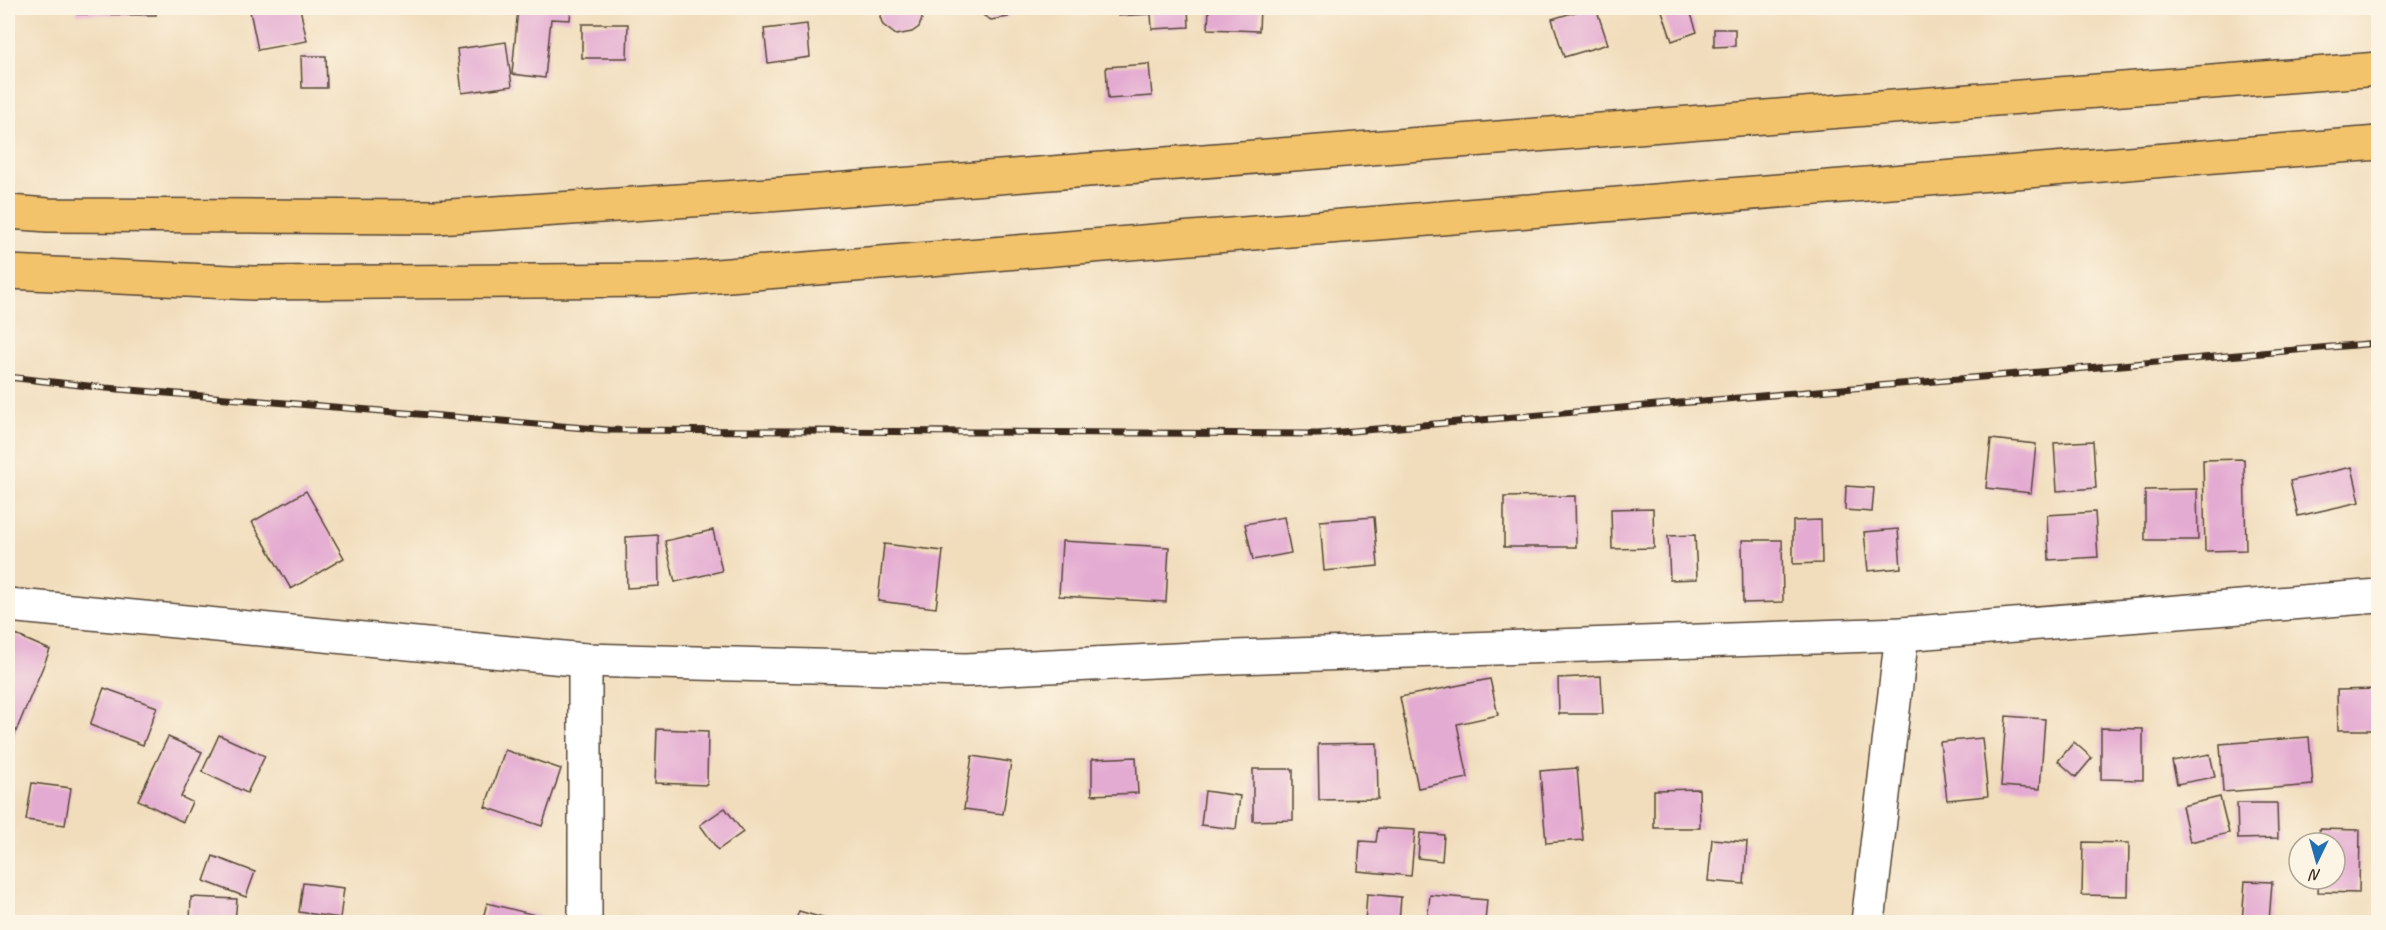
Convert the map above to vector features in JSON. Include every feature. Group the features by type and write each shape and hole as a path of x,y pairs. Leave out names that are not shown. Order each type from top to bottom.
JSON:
{"highway":[{"path":"8,212 60,215 436,217 818,192 2379,69"},
{"path":"8,272 253,283 667,280 2379,143"}],"street":[{"path":"8,605 585,660 966,670 1236,657 1902,634 2379,597"},
{"path":"1868,922 1902,634"},
{"path":"585,660 585,922"}],"building":[{"path":"77,8 156,8 156,15 77,14"},
{"path":"300,8 307,41 258,50 250,11"},
{"path":"470,8 511,8 511,13"},
{"path":"518,8 571,8 570,20 551,19 545,78 512,74"},
{"path":"882,8 921,8 922,19 919,27 912,32 896,35 883,25 880,17"},
{"path":"977,8 1015,8 1008,17 991,20"},
{"path":"1117,8 1188,8 1189,27 1152,29 1151,14 1118,16"},
{"path":"1209,8 1260,8 1259,31 1208,29"},
{"path":"1588,8 1596,8 1608,44 1564,57 1552,19"},
{"path":"1661,8 1689,8 1697,32 1672,41"},
{"path":"582,24 628,24 627,58 582,58"},
{"path":"807,24 810,57 768,63 764,29"},
{"path":"1714,29 1735,29 1735,46 1714,47"},
{"path":"506,42 512,86 462,93 457,49"},
{"path":"301,56 326,56 327,88 302,88"},
{"path":"1149,64 1152,96 1108,99 1106,67"},
{"path":"1991,439 2036,444 2031,493 1986,488"},
{"path":"2093,441 2096,488 2057,491 2054,443"},
{"path":"2244,459 2246,550 2205,551 2203,460"},
{"path":"2352,467 2360,502 2298,516 2290,481"},
{"path":"1846,486 1874,488 1872,512 1845,510"},
{"path":"2197,489 2198,540 2145,540 2145,490"},
{"path":"306,491 344,558 291,589 252,522"},
{"path":"1575,496 1576,547 1504,547 1504,497"},
{"path":"1653,508 1654,548 1612,549 1611,509"},
{"path":"2095,512 2098,557 2049,560 2047,515"},
{"path":"1284,517 1291,553 1253,560 1245,524"},
{"path":"1374,517 1378,566 1324,571 1320,521"},
{"path":"1821,520 1822,563 1793,564 1793,521"},
{"path":"1898,529 1901,568 1868,571 1864,532"},
{"path":"713,530 722,571 675,582 665,541"},
{"path":"658,535 659,586 627,588 626,537"},
{"path":"1695,535 1697,579 1670,580 1668,536"},
{"path":"1742,540 1782,540 1783,602 1743,603"},
{"path":"1062,541 1169,547 1166,602 1059,596"},
{"path":"884,544 943,551 936,608 878,601"},
{"path":"9,632 50,650 14,736 8,734"},
{"path":"1601,676 1603,714 1559,714 1558,678"},
{"path":"1490,679 1498,715 1457,724 1468,778 1418,788 1400,697"},
{"path":"104,688 157,707 143,745 90,725"},
{"path":"2378,689 2378,730 2338,730 2337,690"},
{"path":"2006,716 2045,719 2040,789 2001,786"},
{"path":"2101,728 2143,729 2143,780 2101,779"},
{"path":"657,729 708,731 707,785 655,783"},
{"path":"219,735 265,756 247,793 202,772"},
{"path":"168,737 202,752 181,797 192,802 183,822 138,800"},
{"path":"2309,737 2313,785 2223,792 2220,744"},
{"path":"1982,738 1988,796 1947,800 1940,742"},
{"path":"2074,742 2092,758 2076,777 2058,761"},
{"path":"1377,743 1378,799 1319,800 1318,744"},
{"path":"505,750 561,769 542,826 485,807"},
{"path":"2210,754 2215,777 2177,784 2172,761"},
{"path":"972,756 1011,762 1003,814 964,809"},
{"path":"1136,757 1138,793 1092,795 1092,759"},
{"path":"1577,768 1583,840 1546,843 1540,771"},
{"path":"1253,769 1293,769 1293,820 1253,821"},
{"path":"32,783 71,788 65,825 26,820"},
{"path":"1699,789 1700,828 1654,828 1654,790"},
{"path":"1205,791 1240,796 1236,829 1201,825"},
{"path":"2220,797 2229,833 2190,842 2182,806"},
{"path":"2237,803 2277,803 2278,838 2238,839"},
{"path":"725,808 743,832 718,850 700,825"},
{"path":"1378,828 1415,830 1411,876 1358,871 1360,841 1376,842"},
{"path":"2319,829 2360,830 2359,893 2318,892 2347,891 2347,831 2319,831"},
{"path":"1420,833 1444,835 1442,861 1418,858"},
{"path":"1712,839 1747,842 1744,884 1708,881"},
{"path":"2083,842 2129,843 2128,896 2082,895"},
{"path":"213,856 255,872 246,897 204,881"},
{"path":"2245,881 2272,882 2269,922 2242,922"},
{"path":"303,883 344,888 340,918 299,912"},
{"path":"1367,894 1401,897 1399,922 1365,922"},
{"path":"1430,895 1487,900 1485,922 1427,922"},
{"path":"191,897 237,899 235,922 190,922"},
{"path":"487,903 551,919 551,922 482,922"},
{"path":"799,911 836,922 795,922"}],"railway":[{"path":"8,377 106,388 609,430 1318,434 2378,343"}]}
